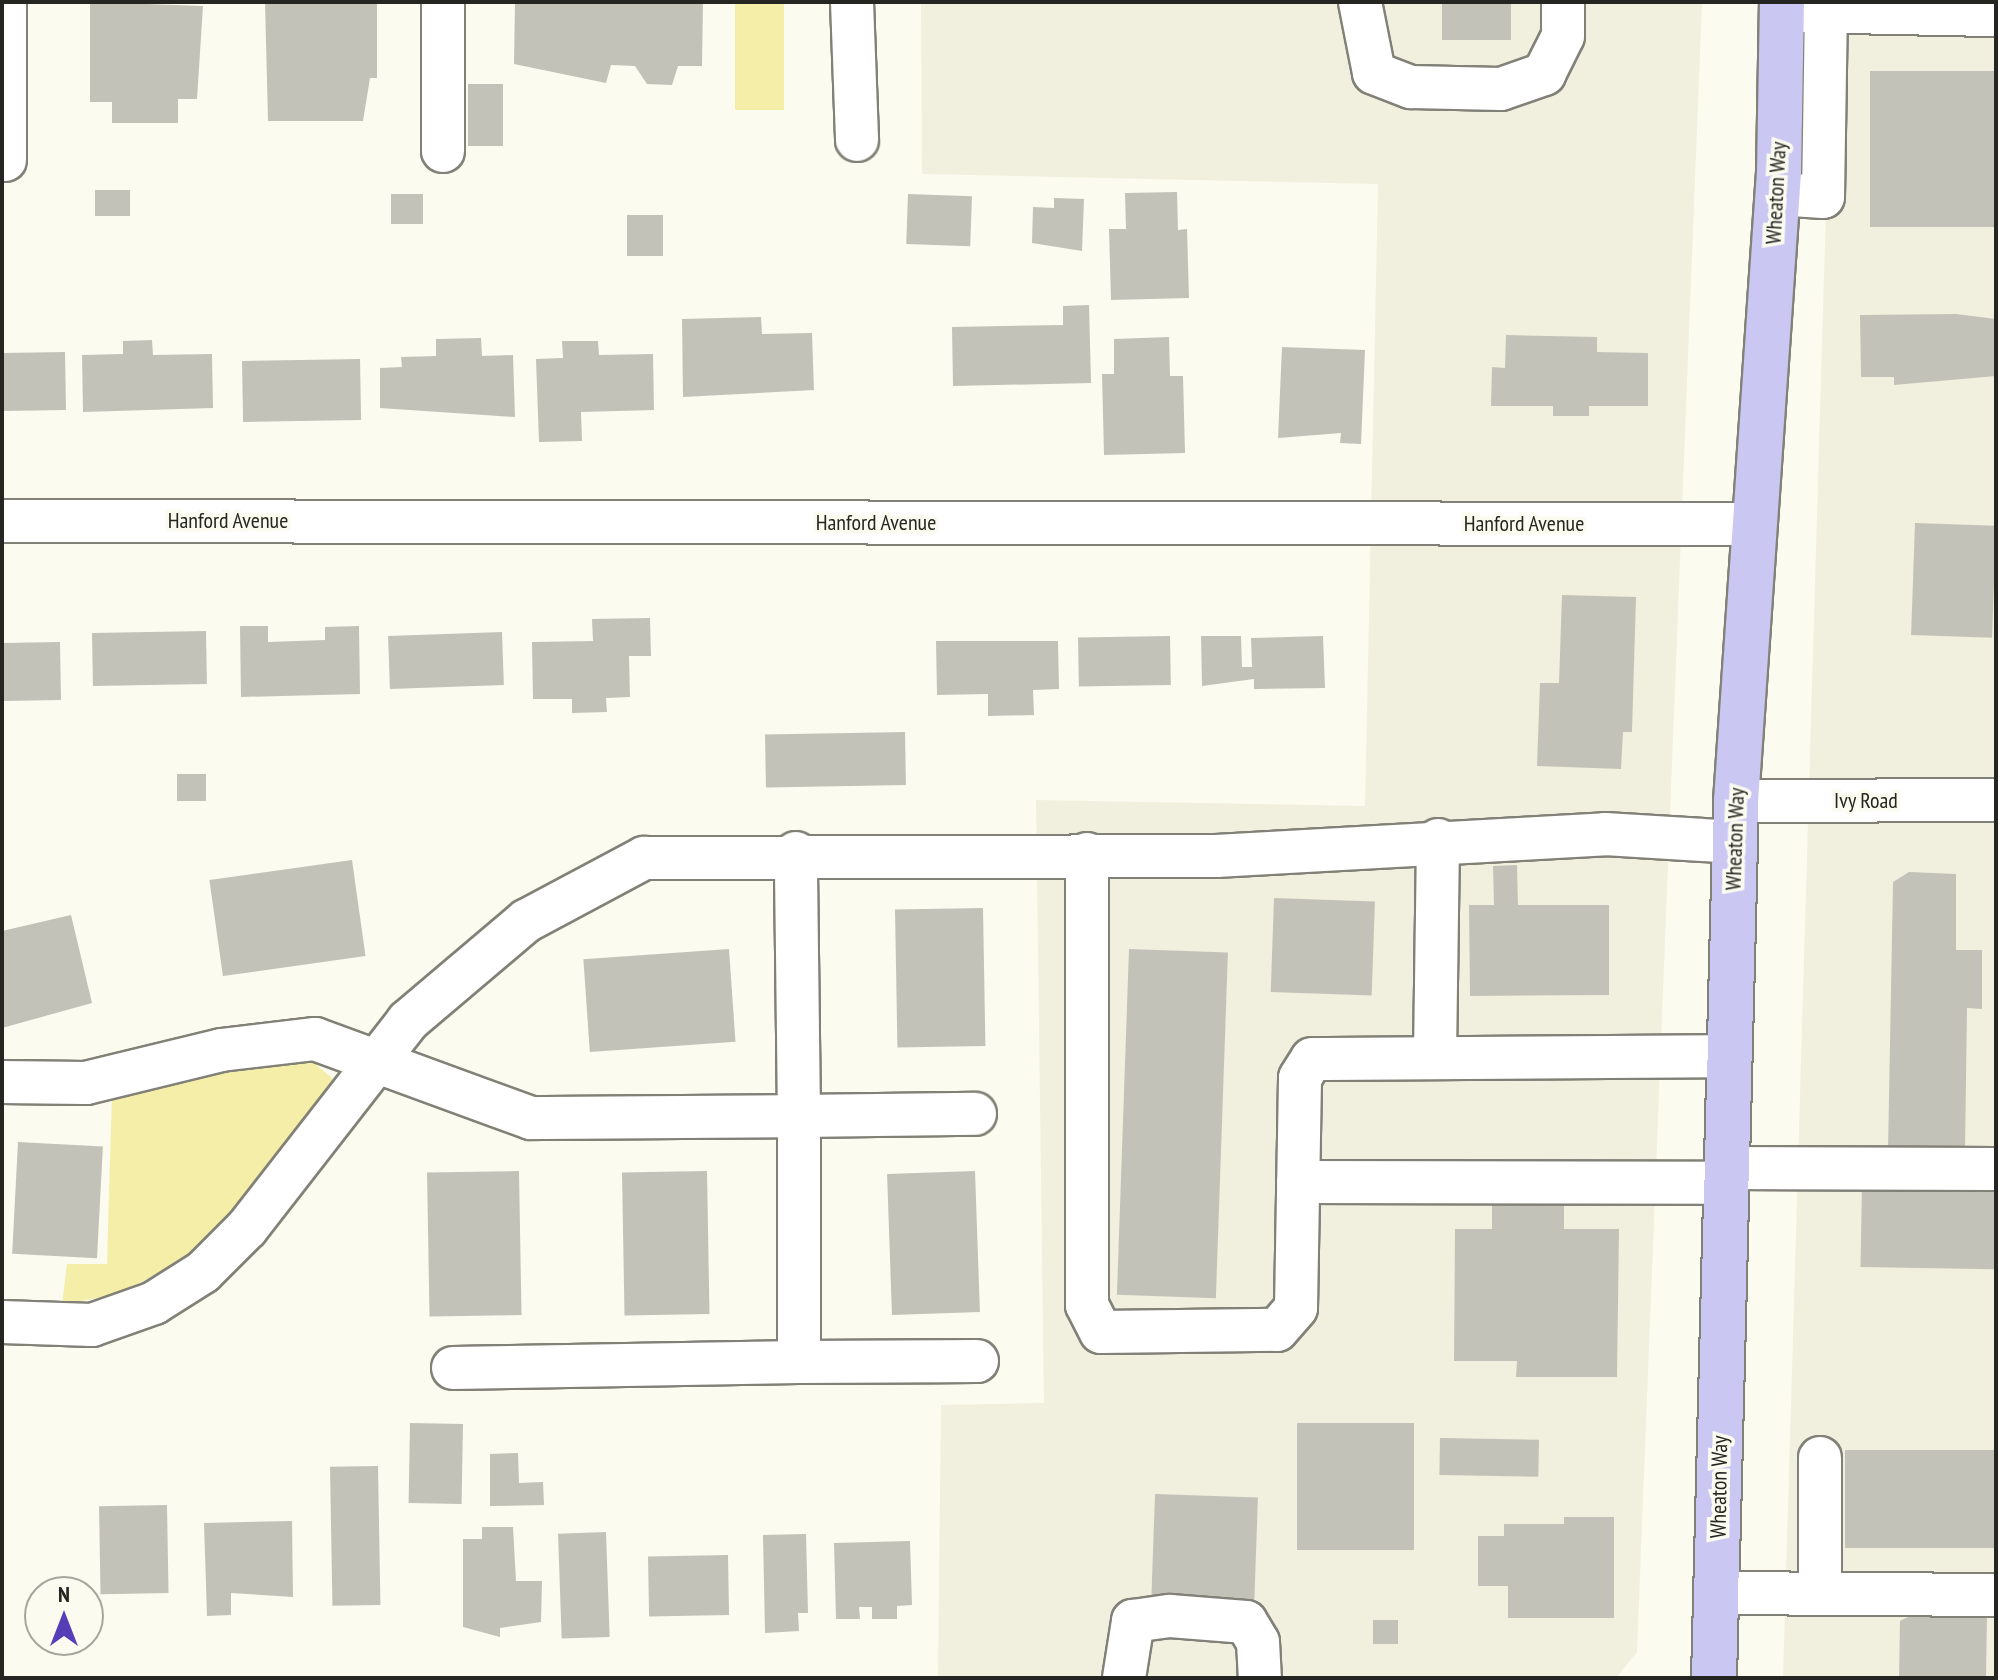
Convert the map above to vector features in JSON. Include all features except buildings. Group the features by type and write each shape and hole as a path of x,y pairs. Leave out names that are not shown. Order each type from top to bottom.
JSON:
{"main road":[{"name":"Wheaton Way","path":"1714,1678 1735,822 1750,524 1777,194 1782,7"}],"street":[{"path":"5,2 5,160"},
{"path":"443,2 443,151"},
{"path":"852,2 857,140"},
{"path":"1360,2 1374,73 1411,87 1501,89 1544,74 1563,36 1563,2"},
{"path":"1782,7 1996,15"},
{"path":"1777,194 1823,197 1826,11"},
{"name":"Hanford Avenue","path":"2,521 1750,524"},
{"name":"Ivy Road","path":"2,1322 92,1325 154,1303 203,1272 247,1228 371,1064 408,1021 526,921 598,876 644,858 796,853 1216,856 1438,840 1605,834 1996,800"},
{"path":"1435,1056 1438,840"},
{"path":"796,853 799,1362"},
{"path":"1087,854 1087,1305 1101,1332 1277,1330 1296,1308 1300,1078 1312,1059 1729,1056"},
{"path":"2,1082 86,1083 152,1063 299,1039 329,1043 371,1064 531,1118 975,1114"},
{"path":"1298,1182 1996,1169"},
{"path":"453,1368 977,1361"},
{"path":"1820,1458 1820,1594"},
{"path":"1716,1593 1996,1595"},
{"path":"1124,1678 1133,1621 1170,1616 1246,1622 1258,1642 1260,1678"}],"shaded area":[{"path":"735,2 784,2 784,110 735,110"},
{"path":"921,2 1702,2 1637,1652 1616,1678 938,1678 941,1405 1044,1403 1036,800 1365,806 1378,184 922,174"},
{"path":"1832,2 1996,2 1996,1678 1783,1678"},
{"path":"313,1062 332,1078 333,1093 247,1198 184,1259 121,1293 62,1305 67,1264 107,1264 112,1094 252,1065"}]}
